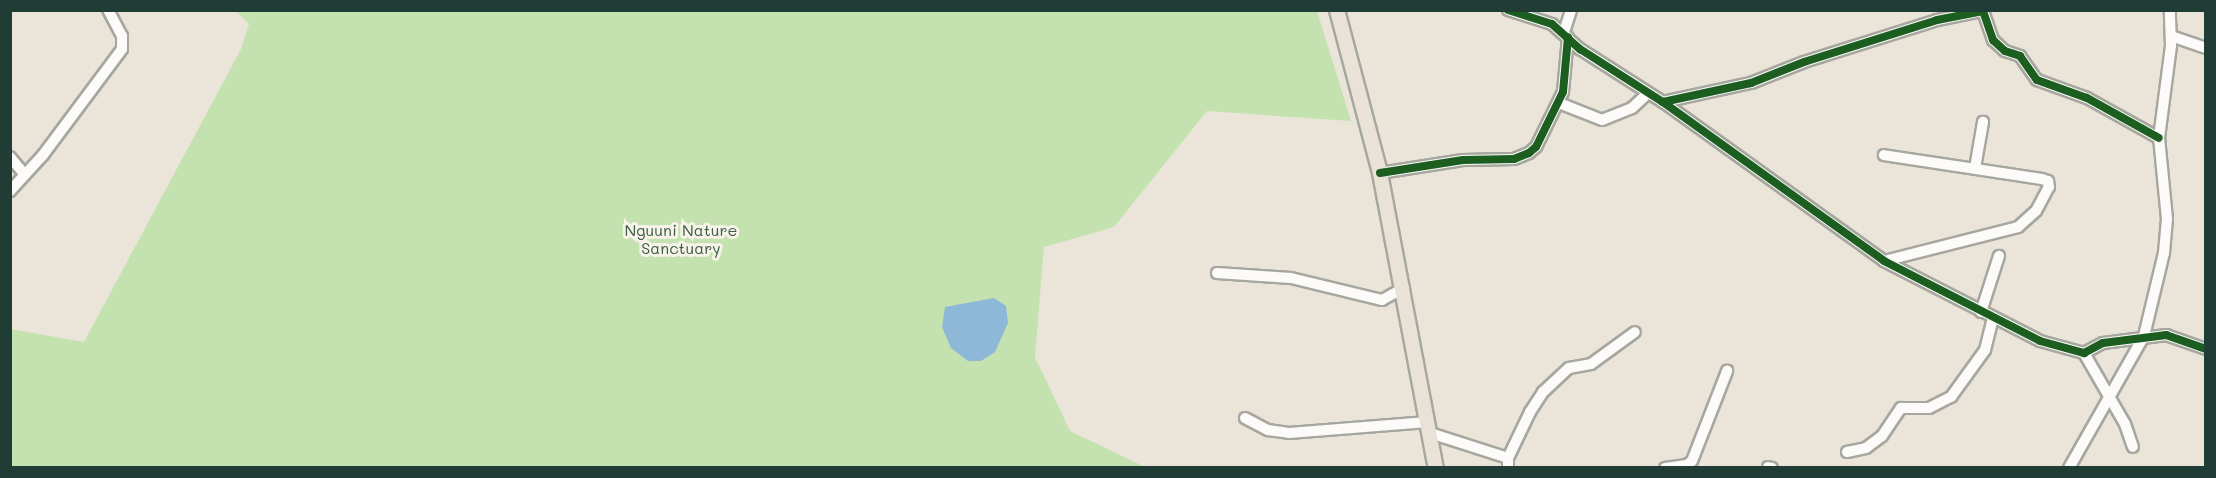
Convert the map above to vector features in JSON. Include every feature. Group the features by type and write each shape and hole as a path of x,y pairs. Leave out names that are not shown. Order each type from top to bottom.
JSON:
{"main road":[{"path":"1337,10 1380,173 1404,288 1436,468"}],"street":[{"path":"10,191 25,175 122,49 122,36 108,10"},
{"path":"1508,10 1542,20 1566,34 1884,261 2040,341 2084,354 2109,394 2131,436 2133,447"},
{"path":"1380,173 1463,160 1525,156 1536,147 1559,103 1566,34 1571,10"},
{"path":"2069,468 2144,336 2164,253 2167,219 2159,138 2171,36 2170,10"},
{"path":"1663,102 1751,83 1804,62 1929,22 1984,11 1993,40 2001,48 2020,56 2037,80 2087,98 2159,138"},
{"path":"2171,36 2205,48"},
{"path":"1559,103 1602,120 1632,108 1648,93"},
{"path":"1975,168 1983,122"},
{"path":"1884,155 2042,179 2048,181 2049,187 2036,211 2018,227 1884,261"},
{"path":"10,157 25,175"},
{"path":"1981,312 1999,256"},
{"path":"1217,273 1291,278 1382,300 1404,288"},
{"path":"1847,452 1866,448 1882,436 1901,408 1929,408 1951,397 1986,350 1993,317"},
{"path":"1245,418 1268,430 1289,433 1429,427 1508,463 1530,412 1560,375 1569,368 1591,364 1635,332"},
{"path":"2084,354 2103,343 2166,335 2205,349"},
{"path":"1665,468 1687,465 1692,461 1727,371"}],"green space":[{"name":"Nguuni Nature Sanctuary","path":"236,11 1317,11 1351,121 1207,111 1114,227 1044,247 1035,357 1070,431 1145,467 11,467 10,329 84,342 241,49 249,24"}],"water":[{"path":"994,298 1006,306 1008,323 995,352 981,361 968,361 951,348 942,327 945,307"}],"cycle path":[{"path":"1508,10 1552,24 1580,49 1663,102 1751,83 1804,62 1937,20 1983,11 1993,40 2005,51 2020,56 2037,80 2087,98 2159,138"},
{"path":"1380,173 1463,160 1514,159 1529,153 1536,147 1563,92 1568,37"},
{"path":"1663,102 1884,261 2040,341 2084,353 2103,343 2166,335 2206,349"}]}
